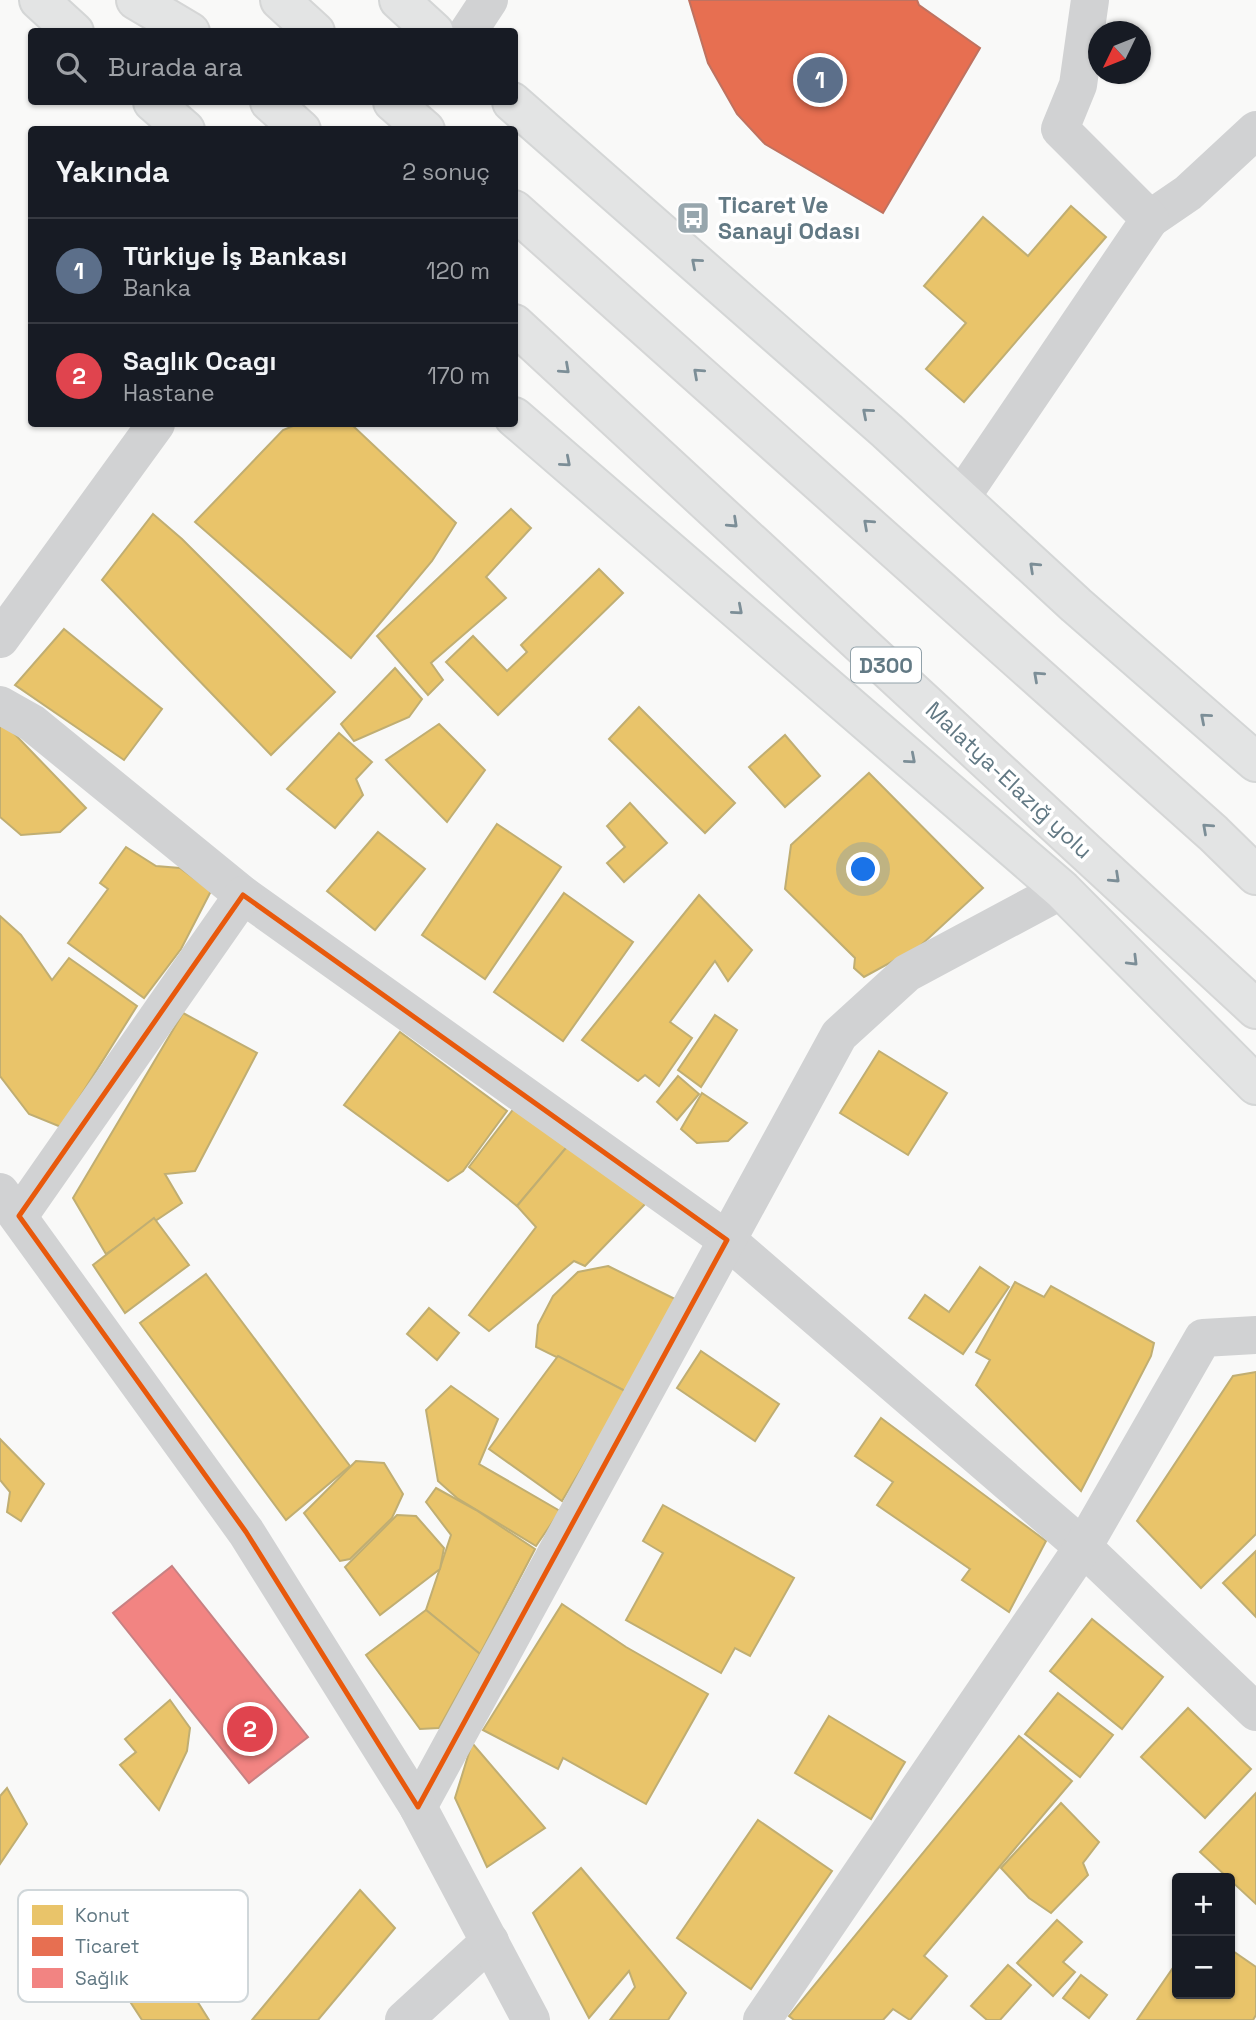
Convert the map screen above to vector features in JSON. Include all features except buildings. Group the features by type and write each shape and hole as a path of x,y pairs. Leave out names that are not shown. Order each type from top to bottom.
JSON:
{"main road":[{"path":"39,0 70,28"},
{"path":"136,0 184,28"},
{"path":"155,0 186,28"},
{"path":"280,0 311,28"},
{"path":"400,0 430,28"},
{"path":"156,105 180,126"},
{"path":"273,105 297,126"},
{"path":"396,105 420,126"},
{"path":"515,105 1256,762"},
{"path":"518,214 1213,833 1256,875"},
{"name":"Malatya-Elazığ yolu","path":"518,328 1256,1009"},
{"path":"518,420 1062,890 1256,1085"}],"street":[{"path":"471,28 489,0"},
{"path":"1090,0 1078,85 1060,129 1150,219"},
{"path":"960,499 1150,219 1188,193 1256,130"},
{"path":"0,639 154,427"},
{"path":"0,705 32,723 243,895 727,1240 1083,1546 1256,1712"},
{"path":"418,1807 839,1035 907,973 1062,890"},
{"path":"243,895 10,1204 246,1532 418,1807 531,2020"},
{"path":"762,2020 1083,1546 1203,1338 1256,1335"},
{"path":"404,2020 490,1941"}],"highlighted area":[{"path":"243,895 727,1240 418,1807 246,1532 19,1216"}],"place":[{"name":"Türkiye İş Bankası","path":"820,80"},
{"name":"Ticaret Ve Sanayi Odası","path":"693,218"},
{"name":"Saglık Ocagı","path":"250,1729"}]}
